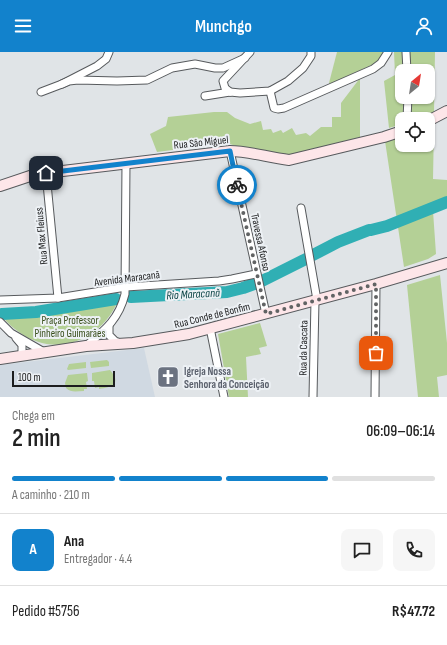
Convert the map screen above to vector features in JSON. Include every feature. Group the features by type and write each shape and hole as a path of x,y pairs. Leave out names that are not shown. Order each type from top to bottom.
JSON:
{"main road":[{"path":"435,117 447,111"},
{"name":"Rua São Miguel","path":"0,186 30,176 46,173 230,151 245,152 289,160 395,133"},
{"name":"Rua Conde de Bonfim","path":"0,359 86,346 169,338 266,314 447,263"}],"street":[{"path":"62,84 103,62 109,52"},
{"path":"230,92 224,88 223,81 250,52"},
{"path":"205,96 230,92 240,93 270,91 288,81 303,68 311,56 311,52"},
{"path":"270,91 274,108 284,108 373,69 381,63 388,52"},
{"path":"406,52 407,64"},
{"path":"41,92 69,81 117,82 147,80 172,68 195,64 223,68 245,58"},
{"name":"Travessa Afonso","path":"230,151 266,314"},
{"path":"86,346 109,326 116,317 123,303 125,291 126,163"},
{"name":"Rua Max Fleiuss","path":"46,173 58,298"},
{"name":"Rua da Cascata","path":"301,208 316,300 313,397"},
{"name":"Avenida Maracanã","path":"0,300 58,298 232,279 258,280"},
{"path":"375,397 376,284"},
{"path":"0,322 22,345 22,355"},
{"path":"109,326 108,332 112,339 119,343 124,343"},
{"path":"210,328 224,397"},
{"path":"11,334 44,352"}],"shaded area":[{"path":"144,348 155,397 0,397 0,365"}],"green space":[{"path":"337,52 385,52 376,63 330,84"},
{"path":"394,52 403,52 404,64 395,64 395,75"},
{"path":"410,52 435,52 435,64 410,64"},
{"path":"395,75 395,104 404,104 404,112 395,112 395,126 389,128 384,81"},
{"path":"360,78 360,137 291,156 239,147 227,143 157,152 150,134 166,126 168,117 227,112 235,118 250,124 261,121 263,130 271,129 273,133 281,130 283,133 292,128 296,135 306,133 310,136 321,127 332,127 332,117 341,117 341,103"},
{"path":"410,104 434,104 434,112 411,112"},
{"path":"395,139 395,152 434,152 433,179 447,180 447,204 433,211 436,254 428,259 404,267 385,141"},
{"path":"440,275 447,343 447,375 437,377 439,397 418,397 407,285"},
{"name":"Praça Professor Pinheiro Guimarães","path":"117,303 109,317 99,328 74,342 61,345 47,344 33,340 15,329 3,317 36,316"},
{"path":"260,323 267,346 259,348 261,354 246,357 248,397 229,397 218,334"},
{"path":"107,360 109,362 109,366 91,368 90,362"},
{"path":"86,362 86,368 67,369 69,364"},
{"path":"110,370 114,375 114,384 104,388 95,388 94,381 92,381 92,373"},
{"path":"87,373 87,389 84,389 84,391 70,391 66,388 65,383 68,375"}],"waterway":[{"name":"Rio Maracanã","path":"371,230 387,226 447,202"},
{"name":"Rio Maracanã","path":"311,256 338,242 369,230"},
{"name":"Rio Maracanã","path":"262,281 308,258"},
{"name":"Rio Maracanã","path":"131,297 227,292 254,284"},
{"name":"Rio Maracanã","path":"2,314 36,312 116,299"}],"way so far":[{"path":"237,185 266,314 376,284 376,353"}],"place":[{"name":"Igreja Nossa Senhora da Conceição","path":"168,377"}],"route":[{"path":"46,173 230,151 237,185"}]}
